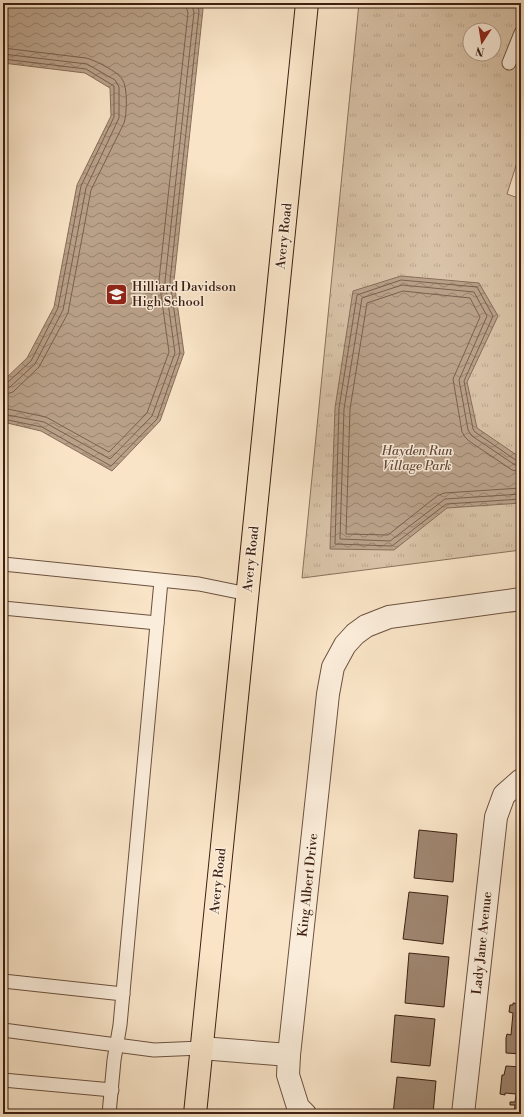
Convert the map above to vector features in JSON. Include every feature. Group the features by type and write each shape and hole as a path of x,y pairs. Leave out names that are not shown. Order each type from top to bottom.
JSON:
{"main road":[{"name":"Avery Road","path":"195,1114 307,3"}],"street":[{"name":"King Albert Drive","path":"305,1114 298,1107 288,1075 289,1055 328,694 333,667 345,645 355,634 366,626 388,617 521,599"},
{"name":"Lady Jane Avenue","path":"463,1114 496,817 504,795 521,780"},
{"path":"201,1048 289,1055"}],"lane":[{"path":"509,63 521,32"},
{"path":"3,564 199,584 248,594"},
{"path":"109,1114 123,994 161,580"},
{"path":"3,608 157,623"},
{"path":"3,981 123,994"},
{"path":"3,1030 154,1050 201,1048"},
{"path":"3,1080 112,1090"}],"green space":[{"name":"Hayden Run Village Park","path":"359,3 521,3 521,150 507,194 521,199 521,550 302,578"}],"water":[{"path":"3,3 200,3 203,9 174,281 184,353 160,421 112,471 41,431 3,422 3,381 27,358 54,307 77,185 111,116 110,88 85,73 3,63"},
{"path":"401,276 479,283 498,316 467,382 477,428 521,458 521,503 447,508 394,550 330,549 335,408 353,291"}],"building":[{"path":"419,830 457,834 453,882 414,878"},
{"path":"409,892 448,896 443,944 403,939"},
{"path":"409,953 449,957 444,1007 405,1003"},
{"path":"513,1003 521,1004 521,1054 506,1053 506,1038 507,1034 511,1035 513,1013 509,1012 510,1005 513,1005"},
{"path":"395,1015 435,1019 430,1066 391,1062"},
{"path":"506,1066 521,1067 521,1114 514,1114 515,1105 510,1105 510,1102 515,1102 516,1094 500,1094 502,1075 504,1075"},
{"path":"397,1077 436,1081 433,1114 393,1114"}],"place":[{"name":"Hilliard Davidson High School","path":"116,294"}]}
